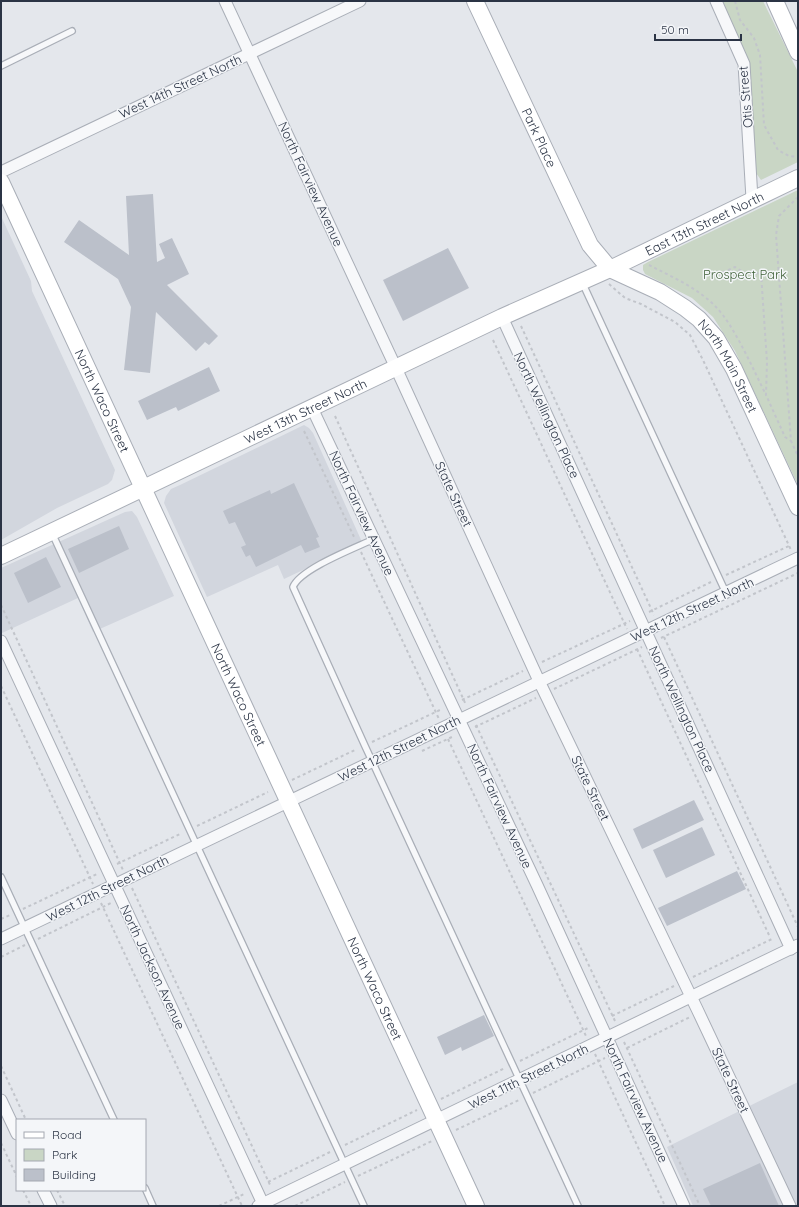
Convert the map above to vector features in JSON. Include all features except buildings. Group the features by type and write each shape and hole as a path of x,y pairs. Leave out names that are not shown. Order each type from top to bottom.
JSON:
{"street":[{"name":"North Fairview Avenue","path":"225,1 396,368"},
{"name":"West 14th Street North","path":"1,172 360,1"},
{"name":"Park Place","path":"475,1 590,245 610,276"},
{"name":"Otis Street","path":"716,1 744,64 752,199"},
{"path":"774,1 797,45"},
{"name":"East 13th Street North","path":"610,276 752,199 798,178"},
{"name":"North Waco Street","path":"1,182 476,1206"},
{"name":"West 13th Street North","path":"1,556 502,318 582,282 610,276"},
{"name":"North Main Street","path":"610,276 660,292 699,319 716,338 734,369 798,507"},
{"name":"North Wellington Place","path":"502,318 651,643 795,947"},
{"name":"State Street","path":"396,368 532,667 692,997 790,1206"},
{"name":"North Fairview Avenue","path":"312,408 459,719 684,1206"},
{"name":"West 12th Street North","path":"1,939 115,884 130,883 196,845 797,559"},
{"name":"North Jackson Avenue","path":"1,641 115,884 262,1205"},
{"name":"West 11th Street North","path":"262,1205 795,947"},
{"path":"1,1100 16,1132"},
{"path":"43,1191 50,1206"}],"lane":[{"path":"1,66 72,31"},
{"path":"582,282 726,593"},
{"path":"52,532 364,1206"},
{"path":"374,539 331,558 296,579 294,586 365,746 578,1206"},
{"path":"1,877 114,1119"},
{"path":"146,1190 153,1206"}],"path":[{"path":"735,1 740,20 754,38 760,55 764,125 778,150 790,156 798,157"},
{"path":"798,197 779,216 776,235 791,441 798,456"},
{"path":"717,275 734,267 746,274 779,272"},
{"path":"761,273 767,362 766,395 785,437 791,441"},
{"path":"610,276 625,298 641,304 675,322 690,335 703,360 788,546 797,559"},
{"path":"335,416 470,714 620,1032 700,1206"},
{"path":"304,431 665,1206"},
{"path":"1,920 189,829 788,546"},
{"path":"420,753 798,573"},
{"path":"1,605 119,863 130,883 276,1197"},
{"path":"1,686 242,1206"},
{"path":"130,883 139,885"},
{"path":"1,957 104,908 120,896 130,883"},
{"path":"1,1066 26,1119"},
{"path":"1,1143 16,1175"},
{"path":"295,1206 426,1144"},
{"path":"23,1191 30,1206"},
{"path":"58,1191 65,1206"}],"shaded area":[{"path":"1,216 31,281 32,291 115,470 112,480 108,484 57,508 1,540"},
{"path":"304,425 313,433 362,542 284,579 278,565 207,597 164,503 166,496 171,489"},
{"path":"132,511 137,517 174,596 93,632 78,598 2,633 1,568 125,512"},
{"path":"798,1082 798,1206 693,1206 667,1147"}],"green space":[{"path":"720,1 763,1 798,72 798,162 761,180 756,173 747,62"},
{"name":"Prospect Park","path":"798,190 798,485 735,351 713,317 692,298 645,274 643,265"}]}
